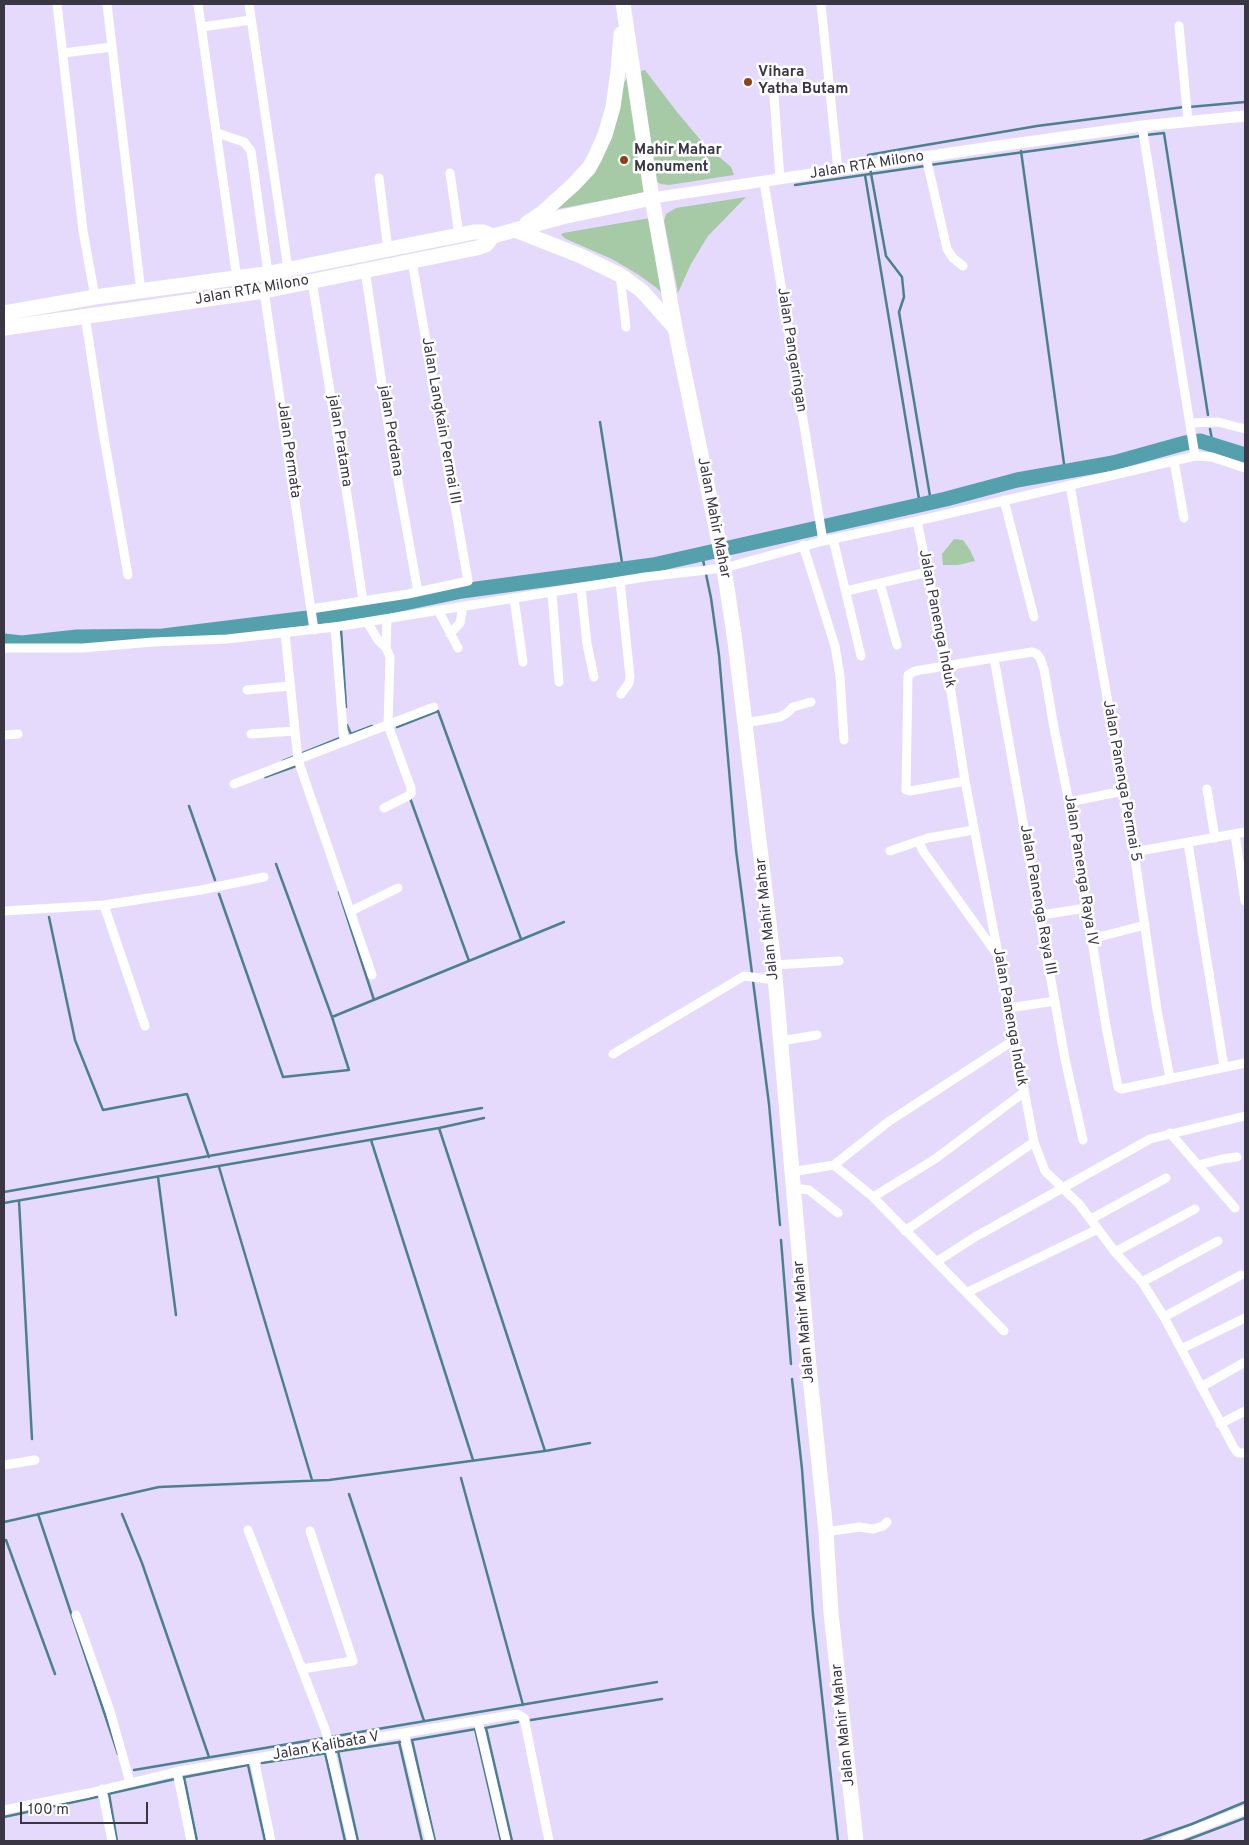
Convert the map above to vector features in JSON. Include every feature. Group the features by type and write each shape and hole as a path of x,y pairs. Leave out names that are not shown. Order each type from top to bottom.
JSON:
{"highway":[{"name":"Jalan Mahir Mahar","path":"622,4 652,198 675,328 719,539 745,723 775,972 832,1613 856,1841"},
{"path":"515,230 542,212 573,185 588,168 600,147 610,120 618,71 622,4"},
{"name":"Jalan RTA Milono","path":"4,313 95,298 268,274 479,232 493,236 562,217 652,198"},
{"path":"515,230 581,256 620,275 642,291 675,328"},
{"name":"Jalan RTA Milono","path":"4,328 264,291 482,247 489,243 493,236"},
{"path":"110,296 113,312"}],"street":[{"path":"58,4 83,231 95,298"},
{"path":"107,4 142,292"},
{"path":"198,4 237,279"},
{"path":"249,4 288,270"},
{"path":"821,4 838,170"},
{"path":"202,27 251,20"},
{"path":"1179,26 1188,121"},
{"path":"63,54 112,47"},
{"path":"774,83 780,179"},
{"name":"Jalan RTA Milono","path":"652,198 1142,126 1245,116"},
{"path":"1142,126 1194,453"},
{"path":"217,133 244,142 251,151 268,274"},
{"path":"926,157 947,249 952,258 963,266"},
{"path":"450,173 458,236"},
{"path":"379,178 388,250"},
{"name":"Jalan Pangaringan","path":"764,182 822,537"},
{"name":"Jalan Langkain Permai III","path":"412,261 468,581 418,592"},
{"name":"jalan Perdana","path":"365,270 389,431 418,592"},
{"path":"620,275 626,328"},
{"name":"jalan Pratama","path":"312,281 352,520 363,601"},
{"name":"Jalan Permata","path":"264,291 312,618"},
{"path":"85,316 128,575"},
{"path":"1190,424 1218,422 1245,429"},
{"path":"312,618 336,627 723,565 803,545 822,537 833,539 917,521 1174,461 1194,453 1212,457 1245,471"},
{"path":"1174,461 1184,518"},
{"name":"Jalan Panenga Permai 5","path":"1070,485 1134,852 1157,1010 1170,1078"},
{"path":"1004,500 1034,617"},
{"name":"Jalan Panenga Induk","path":"917,521 947,666 965,781 1009,1008 1023,1093 1034,1142 1045,1170 1079,1204 1115,1252 1142,1282 1164,1317 1234,1448 1243,1453"},
{"path":"833,539 861,656"},
{"path":"803,545 836,654 840,676 844,740"},
{"path":"846,591 928,572"},
{"path":"620,581 630,677 629,683 621,694"},
{"path":"880,583 897,646"},
{"path":"581,588 587,644 594,677"},
{"path":"4,648 83,648 153,642 227,639 285,633 312,618 363,601 418,592"},
{"path":"552,593 559,682"},
{"path":"514,598 523,662"},
{"path":"450,634 460,623 462,606"},
{"path":"438,610 458,648"},
{"path":"386,648 387,619"},
{"path":"367,622 378,640 386,648 390,657 388,725 412,791 408,796 384,808"},
{"path":"336,627 344,742"},
{"path":"285,633 298,760 372,975"},
{"name":"Jalan Panenga Raya IV","path":"994,658 1032,652 1037,654 1042,663 1069,802 1091,939 1118,1087 1170,1078"},
{"path":"965,781 910,791 906,787 908,675 912,672 994,658"},
{"name":"Jalan Panenga Raya III","path":"994,658 1055,1001 1083,1140"},
{"path":"247,690 290,686"},
{"path":"745,723 780,717 793,707 811,702"},
{"path":"234,784 434,707"},
{"path":"251,734 295,731"},
{"path":"4,735 18,734"},
{"path":"1207,789 1216,838"},
{"path":"1069,802 1123,791"},
{"path":"890,851 928,838 974,830"},
{"path":"1134,852 1245,832"},
{"path":"1236,834 1245,901"},
{"path":"919,841 923,851 998,956"},
{"path":"1188,843 1224,1067"},
{"path":"4,911 104,905 202,890 264,877"},
{"path":"350,911 398,888"},
{"path":"104,905 145,1026"},
{"path":"1041,915 1086,908"},
{"path":"1091,939 1145,925"},
{"path":"613,1054 744,976 839,961"},
{"path":"1009,1008 1055,1001"},
{"path":"781,1041 817,1035"},
{"path":"792,1172 834,1164 888,1122 1014,1040"},
{"path":"1170,1078 1245,1063"},
{"path":"873,1197 934,1159 1023,1093"},
{"path":"936,1262 975,1237 1150,1139 1245,1116"},
{"path":"1170,1133 1235,1208"},
{"path":"906,1231 1034,1142"},
{"path":"1198,1164 1238,1157"},
{"path":"834,1164 873,1197 968,1292 1004,1331"},
{"path":"1090,1219 1166,1178"},
{"path":"793,1188 809,1190 838,1213"},
{"path":"1115,1252 1195,1209"},
{"path":"968,1292 1098,1229"},
{"path":"1142,1282 1218,1241"},
{"path":"1164,1317 1240,1275"},
{"path":"1181,1349 1245,1318"},
{"path":"1201,1387 1245,1362"},
{"path":"1220,1424 1245,1411"},
{"path":"4,1466 35,1460"},
{"path":"826,1532 859,1527 873,1529 879,1528 887,1522"},
{"path":"248,1530 328,1740 352,1841"},
{"path":"302,1669 353,1661 310,1532"},
{"path":"76,1616 110,1711 130,1782"},
{"name":"Jalan Kalibata V","path":"4,1810 177,1772 254,1759 328,1740 404,1734 517,1714 524,1718 549,1841"},
{"path":"478,1721 506,1841"},
{"path":"404,1734 430,1841"},
{"path":"254,1759 271,1841"},
{"path":"177,1772 191,1841"},
{"path":"102,1789 112,1841"},
{"path":"1165,1841 1245,1810"}],"green space":[{"path":"645,70 703,143 731,167 734,175 669,185 655,181 638,75 641,71"},
{"path":"627,78 647,192 558,209 605,152 619,114 624,83"},
{"path":"746,197 708,236 691,264 678,293 664,221 666,214 676,208"},
{"path":"650,218 668,300 658,289 639,275 612,259 561,235 563,233"},
{"path":"954,539 963,540 975,561 958,565 943,565 942,554"}],"waterway":[{"path":"1189,107 1245,102"},
{"path":"869,162 868,155 908,148 1037,126 1184,107"},
{"path":"1146,135 1164,133 1208,415"},
{"path":"930,165 1140,136"},
{"path":"1021,151 1065,471"},
{"path":"795,185 925,166"},
{"path":"870,168 886,256 902,277 904,297 899,312 931,502"},
{"path":"865,175 920,505"},
{"path":"600,422 623,569"},
{"path":"1210,429 1213,445"},
{"path":"4,641 22,643 77,637 163,636 372,610 462,591 653,565 946,499 1017,480 1113,463 1185,443 1200,441 1245,455"},
{"path":"824,531 970,495 1107,468 1185,443"},
{"path":"740,550 819,532"},
{"path":"702,555 711,598 719,655 736,850 769,1104 780,1225"},
{"path":"340,614 346,707"},
{"path":"396,724 397,727 438,711 521,939"},
{"path":"347,725 351,734 372,726"},
{"path":"283,761 340,738"},
{"path":"264,775 265,777 296,766"},
{"path":"410,798 469,961"},
{"path":"189,806 215,880"},
{"path":"276,864 332,1017 564,922"},
{"path":"339,892 374,1000"},
{"path":"219,894 283,1077 349,1070 332,1017"},
{"path":"49,917 75,1040 103,1110 187,1094 209,1157"},
{"path":"4,1192 482,1108"},
{"path":"4,1203 439,1128 484,1118"},
{"path":"439,1128 545,1451"},
{"path":"371,1140 473,1460"},
{"path":"219,1167 312,1480"},
{"path":"158,1177 176,1315"},
{"path":"19,1201 32,1439"},
{"path":"781,1240 791,1364"},
{"path":"792,1379 802,1469 813,1615 838,1841"},
{"path":"4,1522 159,1487 329,1480 545,1451 590,1443"},
{"path":"461,1478 523,1705"},
{"path":"349,1494 424,1721"},
{"path":"38,1514 118,1754"},
{"path":"122,1514 142,1563 209,1757"},
{"path":"6,1540 55,1674"},
{"path":"134,1770 657,1682"},
{"path":"531,1720 662,1699"},
{"path":"485,1728 518,1722"},
{"path":"486,1728 512,1841"},
{"path":"475,1729 501,1841"},
{"path":"412,1740 476,1729"},
{"path":"412,1740 435,1841"},
{"path":"399,1742 422,1841"},
{"path":"262,1763 400,1742"},
{"path":"338,1751 358,1841"},
{"path":"325,1753 345,1841"},
{"path":"180,1778 248,1765 265,1841"},
{"path":"184,1777 197,1841"},
{"path":"108,1794 175,1779"},
{"path":"109,1794 117,1841"},
{"path":"4,1817 97,1797"},
{"path":"1143,1841 1192,1824 1245,1802"},
{"path":"1184,1841 1245,1818"}],"place":[{"name":"Vihara Yatha Butam","path":"748,82"},
{"name":"Mahir Mahar Monument","path":"624,160"}]}
